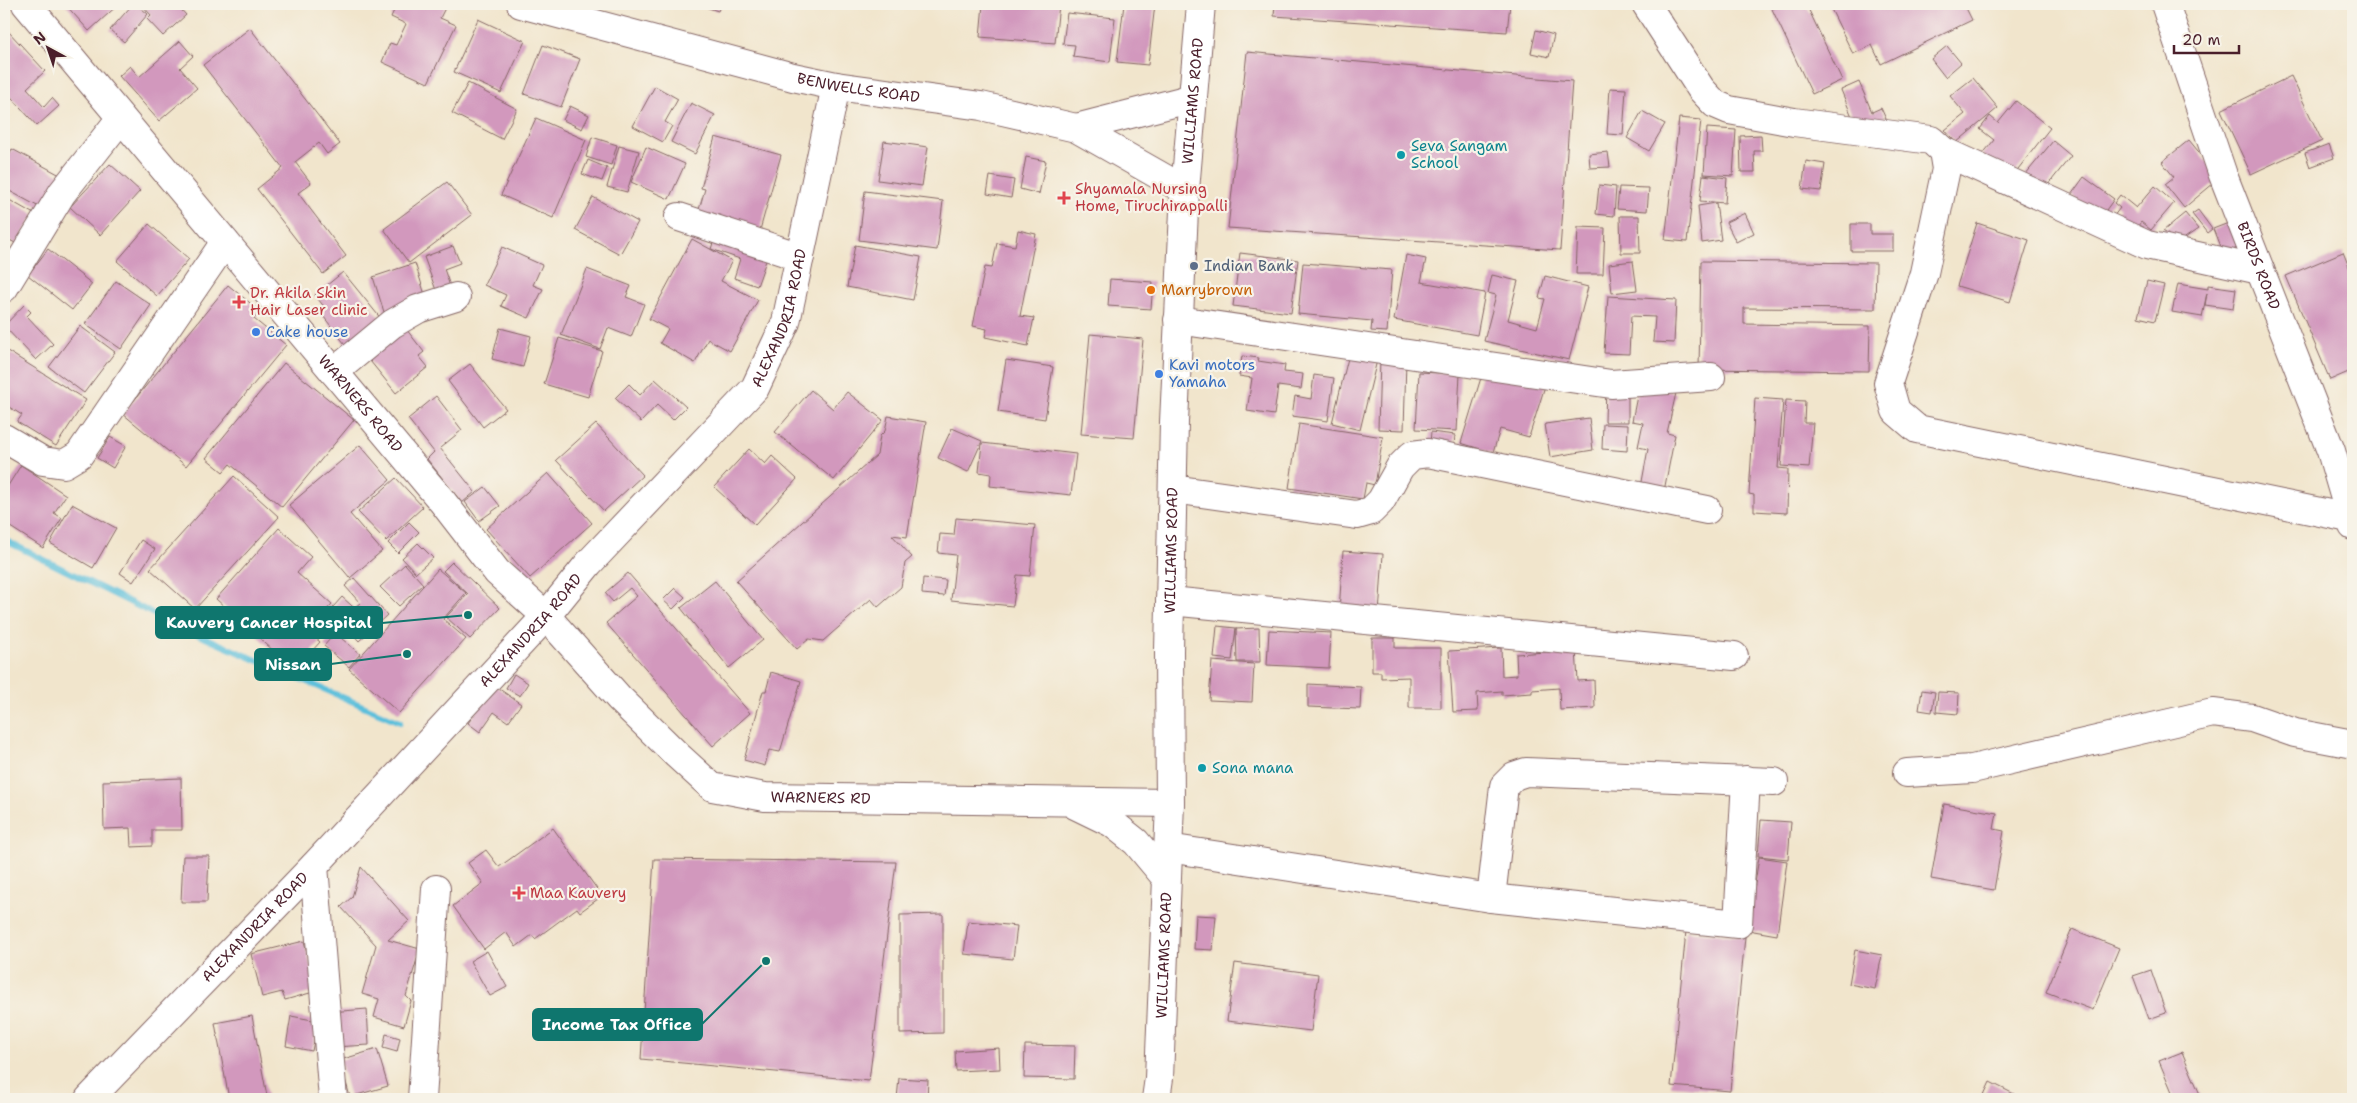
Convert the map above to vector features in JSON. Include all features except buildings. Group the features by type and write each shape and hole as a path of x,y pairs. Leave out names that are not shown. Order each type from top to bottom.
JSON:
{"street":[{"name":"WARNERS ROAD","path":"26,4 442,501 497,572 546,616"},
{"name":"BENWELLS ROAD","path":"521,4 793,77 836,86 981,106 1076,128 1185,190"},
{"name":"WILLIAMS ROAD","path":"1156,1099 1159,1078 1170,803 1170,601 1178,320 1185,190 1201,4"},
{"path":"1646,4 1701,89 1715,104 1729,110 1794,122 1931,140 1944,151 2147,245 2260,270"},
{"name":"BIRDS ROAD","path":"2165,4 2223,175 2331,452 2351,522"},
{"name":"ALEXANDRIA ROAD","path":"89,1099 314,866 546,616 589,563 755,388 786,322 836,86"},
{"path":"1076,128 1193,98"},
{"path":"4,288 62,193 121,118"},
{"path":"1944,151 1946,169 1924,273 1888,383 1896,412 1917,429 2351,522"},
{"path":"680,217 800,257"},
{"path":"4,438 43,461 64,464 80,455 225,242"},
{"path":"334,372 392,324 418,309 456,296"},
{"path":"1178,320 1611,384 1711,377"},
{"path":"1173,489 1357,515 1371,512 1382,502 1400,467 1412,455 1428,453 1707,510"},
{"path":"1170,601 1734,656"},
{"name":"WARNERS RD","path":"546,616 619,698 676,755 712,786 765,797 1170,803"},
{"path":"1907,773 1972,769 2104,740 2213,713 2252,718 2295,733 2353,744"},
{"path":"1491,898 1504,786 1514,776 1526,772 1774,782"},
{"path":"1168,848 1491,898 1738,924 1746,780"},
{"path":"1069,801 1112,823 1136,842 1166,878"},
{"path":"314,866 333,1099"},
{"path":"422,1099 436,889"}],"waterway":[{"path":"4,540 180,627 400,722"}],"place":[{"name":"Seva Sangam School","path":"1401,155"},
{"name":"Shyamala Nursing Home, Tiruchirappalli","path":"1064,198"},
{"name":"Indian Bank","path":"1194,266"},
{"name":"Marrybrown","path":"1151,290"},
{"name":"Dr. Akila Skin Hair Laser clinic","path":"239,302"},
{"name":"Cake house","path":"256,332"},
{"name":"Kavi motors Yamaha","path":"1159,374"},
{"name":"Kauvery Cancer Hospital","path":"468,615"},
{"name":"Nissan","path":"407,654"},
{"name":"Sona mana","path":"1202,768"},
{"name":"Maa Kauvery","path":"519,893"},
{"name":"Income Tax Office","path":"766,961"}]}
